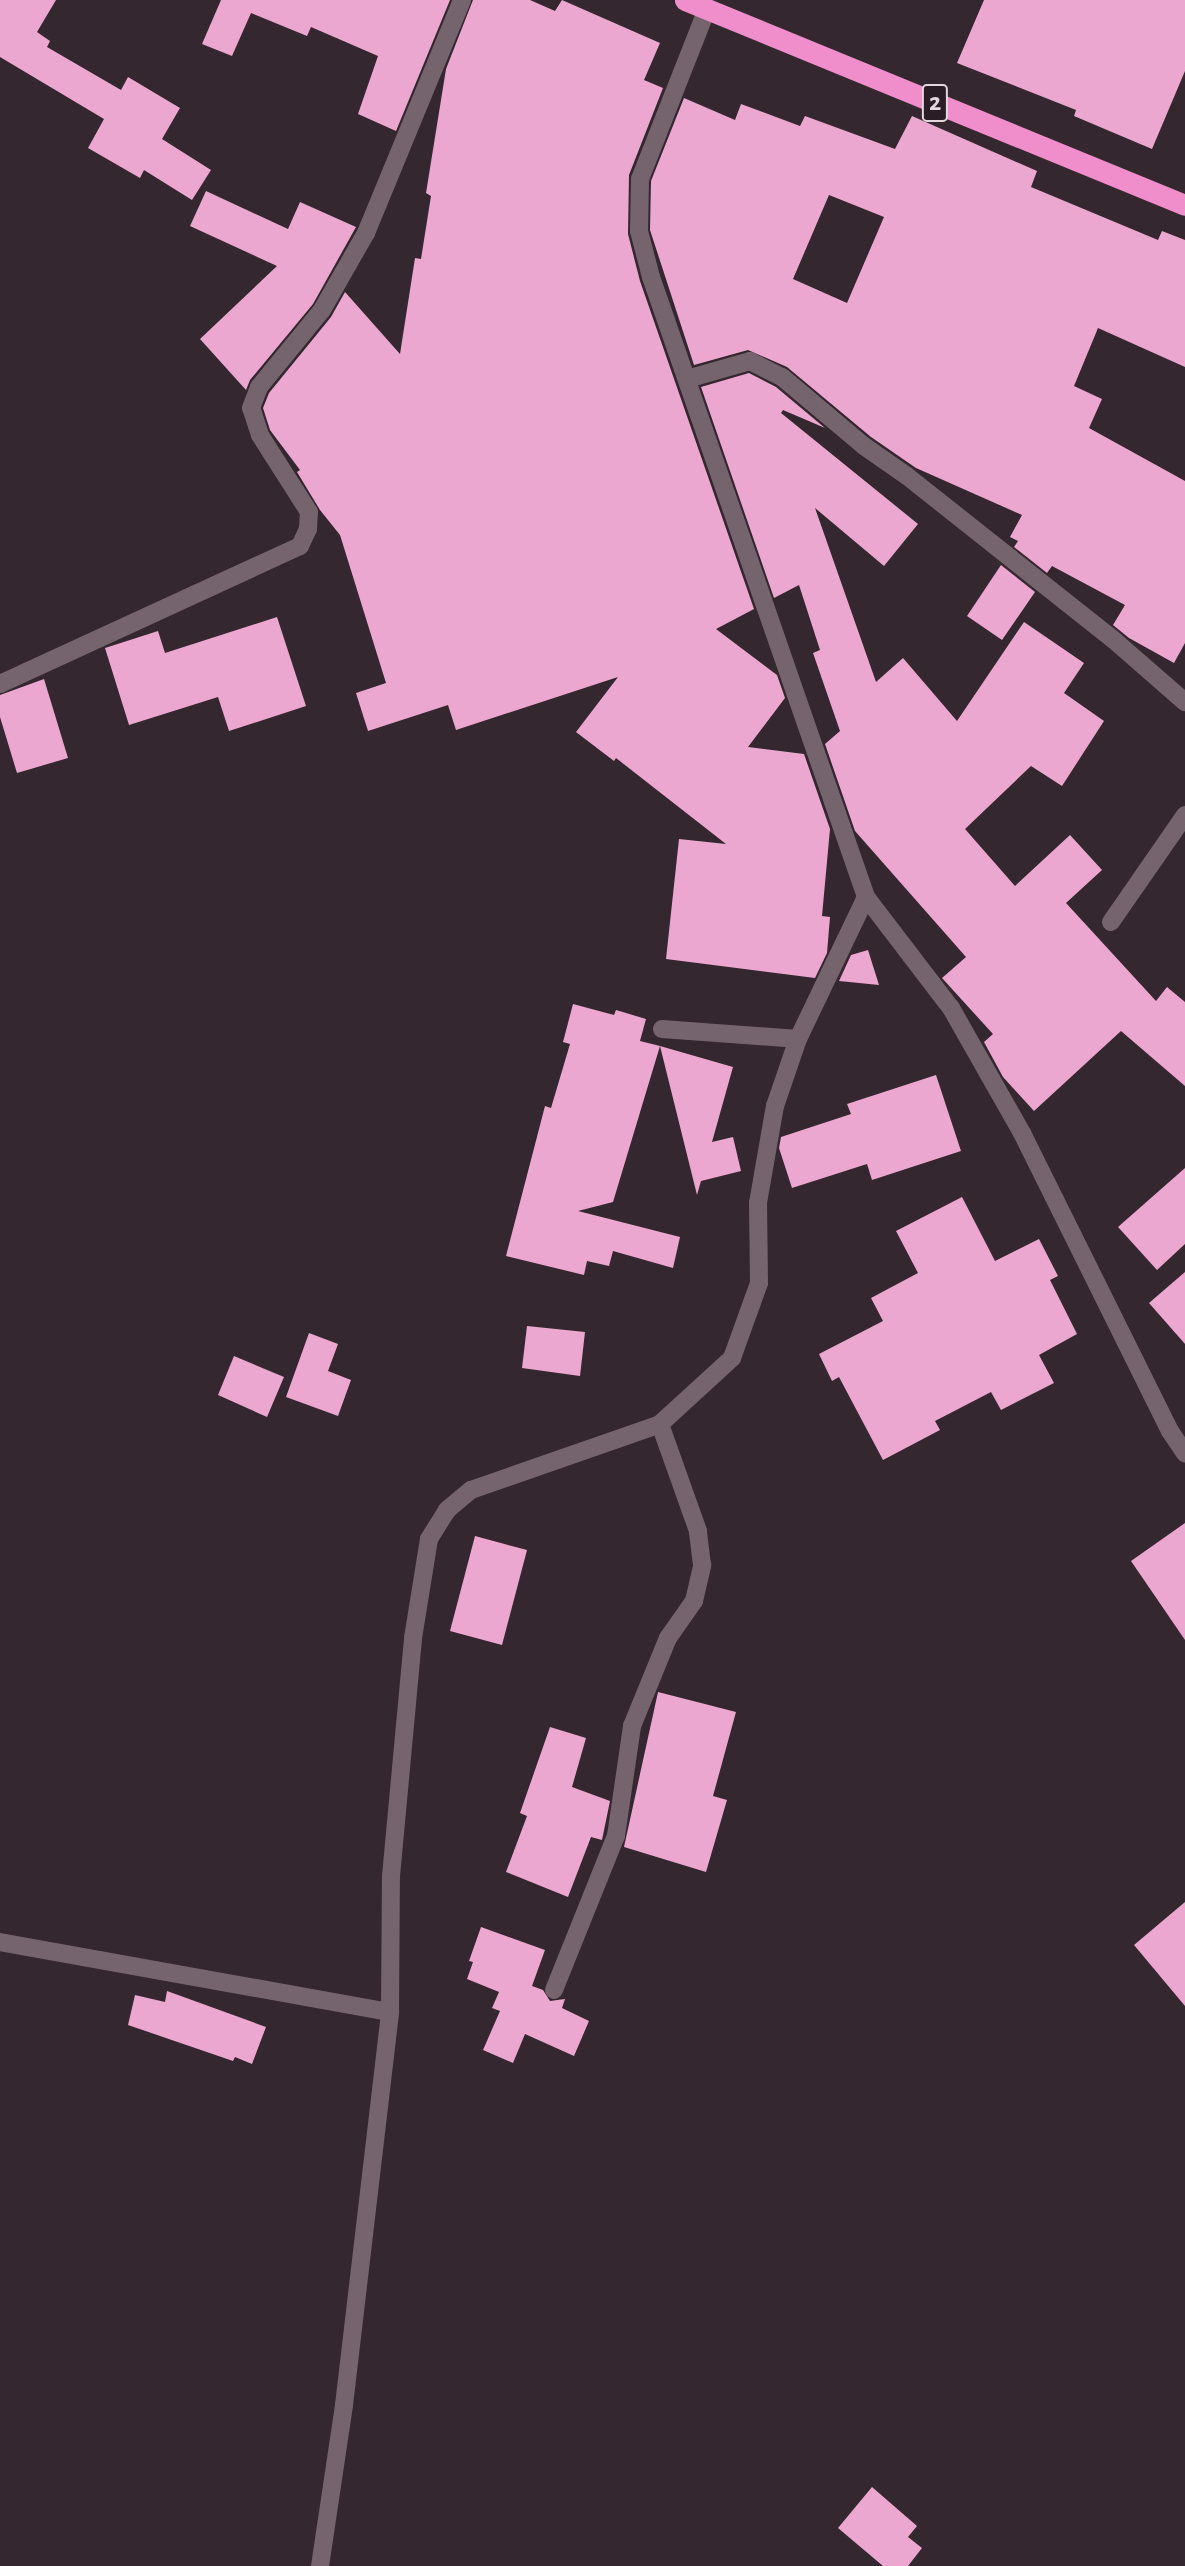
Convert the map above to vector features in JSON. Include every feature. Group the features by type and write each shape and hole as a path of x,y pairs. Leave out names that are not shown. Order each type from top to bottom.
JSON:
{"highway":[{"name":"2","path":"685,0 1185,205"}],"street":[{"path":"0,684 300,546 308,528 310,512 260,435 251,408 260,387 323,310 366,233 462,0"},
{"path":"707,9 640,179 639,231 687,379 866,897 951,1008 1022,1133 1170,1431 1185,1453"},
{"path":"687,379 750,361 782,377 864,446 907,476 1104,633 1185,702"},
{"path":"1111,922 1185,815"},
{"path":"320,2566 344,2405 390,2012 391,1876 413,1638 429,1539 447,1510 471,1490 660,1424 732,1358 759,1283 758,1203 775,1106 798,1039 866,897"},
{"path":"662,1029 798,1039"},
{"path":"554,1990 616,1836 632,1726 668,1637 694,1601 702,1565 698,1531 660,1424"},
{"path":"0,1942 390,2012"}],"building":[{"path":"0,0 56,0 37,32 50,41 47,47 121,90 128,77 180,108 162,139 211,170 192,200 144,170 140,178 88,148 104,119 0,57"},
{"path":"221,0 450,0 396,131 358,114 378,56 311,27 307,36 251,13 232,56 202,44"},
{"path":"473,0 530,0 555,11 562,0 660,43 644,80 663,88 629,175 628,234 640,281 754,609 716,629 777,675 785,698 748,747 804,754 830,829 822,916 830,917 827,953 815,978 666,959 679,839 726,844 616,758 614,761 576,732 618,677 456,730 448,705 368,731 356,693 386,683 340,535 320,510 297,472 300,470 270,430 263,408 269,393 331,317 345,292 400,354 415,258 421,259 431,196 426,193 446,69"},
{"path":"984,0 1185,0 1185,71 1152,149 1074,116 1076,110 957,63"},
{"path":"684,98 735,120 741,104 800,126 805,116 895,149 912,116 1037,171 1031,187 1158,240 1162,231 1185,240 1185,367 1098,328 1074,386 1102,399 1089,428 1185,481 1185,643 1174,663 1129,638 1113,625 1125,605 1052,566 1047,573 1014,547 1018,541 1010,537 1022,515 916,468 871,437 787,367 748,350 694,365 650,230 651,181","holes":["829,195 884,217 847,303 793,279"]},
{"path":"206,191 288,229 300,202 356,227 313,304 250,380 246,390 200,339 277,266 190,226"},
{"path":"749,373 776,387 825,428 783,410 781,413 918,524 884,566 815,508 876,682 903,658 957,721 1024,622 1084,663 1064,693 1104,721 1062,786 1031,766 965,829 1015,886 1070,835 1102,870 1066,903 1156,1001 1167,987 1185,1002 1185,1086 1121,1031 1034,1111 1003,1077 984,1042 993,1034 942,978 966,957 855,831 825,744 840,731 813,653 820,650 799,585 774,598 701,387"},
{"path":"1001,565 1035,592 1002,640 967,616"},
{"path":"277,617 306,706 229,731 218,697 129,725 105,648 158,631 165,653"},
{"path":"44,679 68,758 17,773 0,717 0,695"},
{"path":"868,950 879,985 839,981 851,955"},
{"path":"573,1004 614,1015 616,1010 646,1019 640,1041 660,1046 613,1202 578,1211 680,1237 673,1268 613,1251 609,1266 587,1261 584,1275 506,1256 545,1106 551,1108 570,1044 563,1042"},
{"path":"660,1046 733,1067 712,1142 733,1137 741,1171 701,1181 697,1195"},
{"path":"936,1075 961,1151 872,1180 867,1164 792,1188 779,1148 781,1137 851,1114 847,1104"},
{"path":"1185,1168 1185,1244 1157,1270 1118,1227"},
{"path":"962,1197 995,1261 1039,1239 1058,1276 1050,1280 1077,1334 1039,1355 1054,1383 1001,1410 991,1392 935,1421 940,1430 883,1460 839,1377 832,1381 819,1354 883,1321 871,1298 918,1273 896,1231"},
{"path":"1185,1272 1185,1344 1149,1303"},
{"path":"527,1326 585,1332 580,1376 522,1368"},
{"path":"309,1333 338,1344 328,1371 351,1380 338,1416 286,1397"},
{"path":"234,1356 284,1377 267,1417 218,1395"},
{"path":"1185,1523 1185,1640 1131,1561"},
{"path":"475,1536 527,1550 502,1645 450,1631"},
{"path":"658,1692 736,1712 713,1796 727,1800 706,1872 624,1847"},
{"path":"550,1727 586,1738 572,1787 610,1801 602,1840 591,1837 568,1897 506,1872 527,1816 520,1813"},
{"path":"1185,1902 1185,2006 1134,1945"},
{"path":"481,1927 545,1950 532,1986 543,1990 550,2001 565,1999 562,2008 589,2021 574,2056 525,2034 513,2063 483,2050 500,2011 492,2008 499,1992 467,1979 473,1962 469,1961"},
{"path":"167,1991 266,2027 252,2064 235,2057 233,2061 128,2025 135,1995 165,2002"},
{"path":"872,2487 917,2526 908,2537 922,2548 908,2566 883,2566 838,2528"}]}
